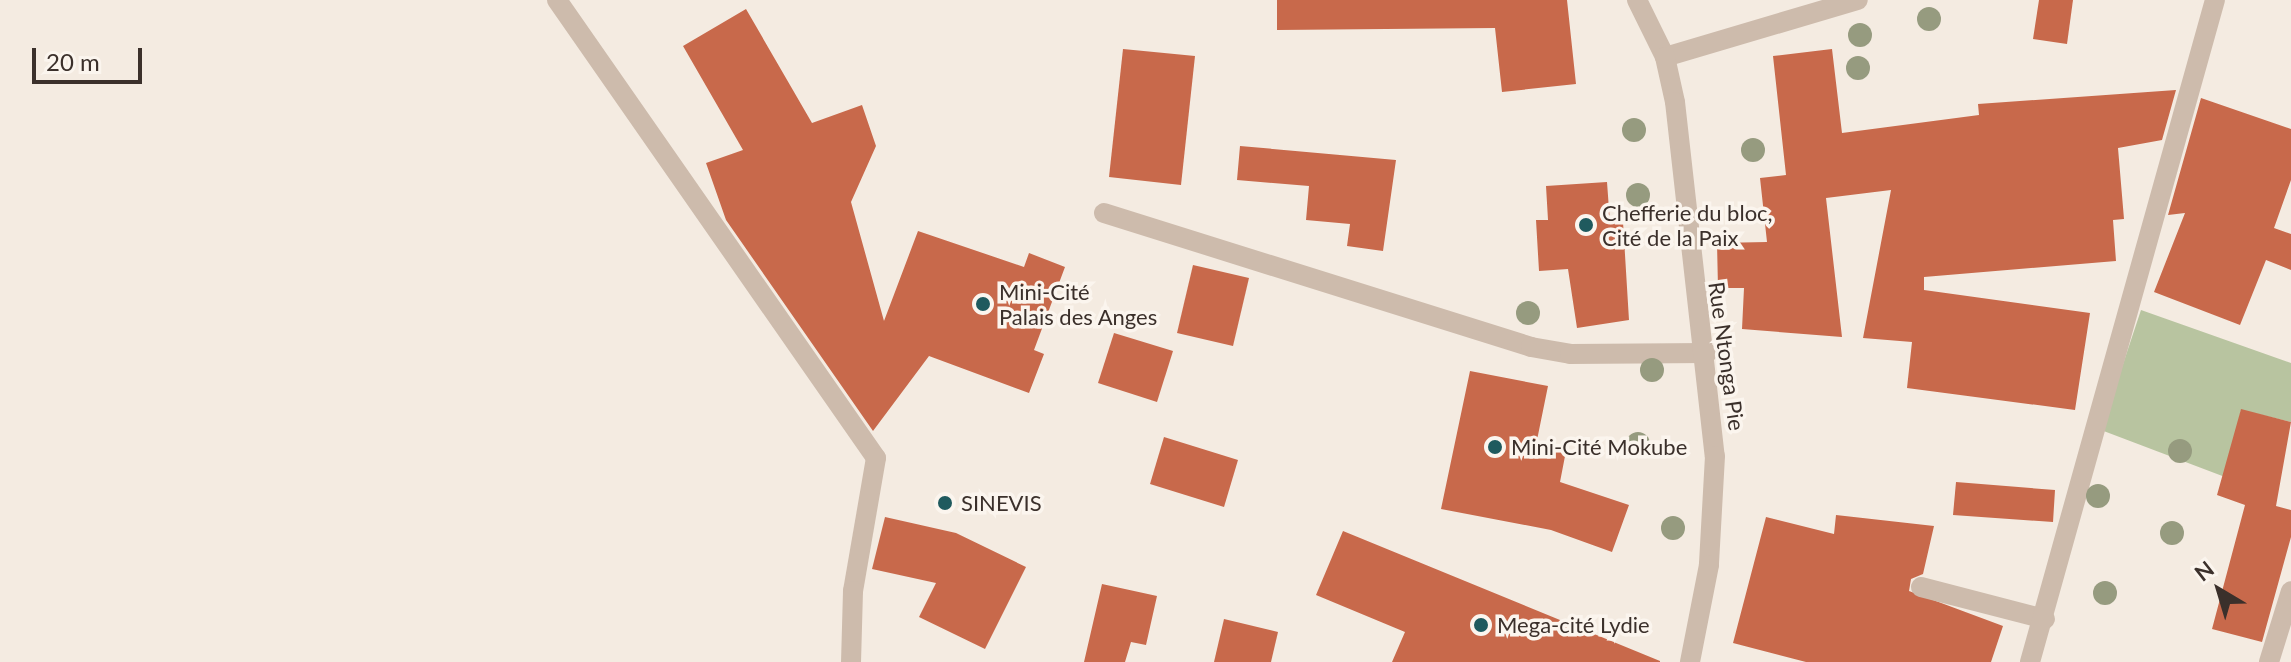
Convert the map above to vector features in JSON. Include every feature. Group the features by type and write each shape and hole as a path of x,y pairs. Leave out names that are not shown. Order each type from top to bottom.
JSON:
{"street":[{"path":"557,0 876,458 853,591 851,662"},
{"name":"Rue Ntonga Pie","path":"1637,0 1665,57 1707,353 1715,472 1709,565 1690,662"},
{"path":"1665,57 1858,0"},
{"path":"2030,662 2045,619 2215,0"},
{"path":"1104,213 1531,347 1570,354 1707,353"},
{"path":"1921,587 2045,619"},
{"path":"2269,662 2291,591"}],"green space":[{"path":"2141,310 2291,363 2291,422 2241,410 2225,477 2101,430"}],"building":[{"path":"1277,0 1567,0 1576,84 1502,92 1495,28 1277,30"},
{"path":"2039,0 2073,0 2067,44 2033,39"},
{"path":"746,9 812,123 862,105 876,146 851,202 884,321 918,231 1024,267 1029,253 1065,267 1034,350 1044,354 1029,393 929,356 873,431 726,220 706,163 743,150 683,46"},
{"path":"1123,49 1195,56 1181,185 1109,177"},
{"path":"1832,49 1842,133 1979,115 1978,104 2176,90 2162,140 2118,148 2124,219 2113,220 2116,261 1924,277 1924,290 2090,313 2075,410 1907,388 1912,342 1863,338 1891,190 1826,198 1842,337 1742,329 1744,288 1718,288 1717,243 1767,242 1760,178 1786,175 1773,56"},
{"path":"2201,98 2291,129 2291,180 2274,228 2291,234 2291,270 2266,260 2240,325 2154,292 2185,213 2168,215"},
{"path":"1240,146 1396,160 1383,251 1347,246 1350,224 1306,220 1309,186 1237,180"},
{"name":"Chefferie du bloc, Cité de la Paix","path":"1607,182 1610,223 1623,222 1629,320 1577,328 1568,269 1539,271 1536,220 1548,220 1546,186"},
{"path":"1193,265 1249,278 1233,346 1177,333"},
{"path":"1114,333 1173,351 1157,402 1098,383"},
{"name":"Mini-Cité Mokube","path":"1470,371 1548,386 1536,445 1566,451 1560,482 1629,505 1612,552 1551,530 1441,509"},
{"path":"2241,409 2291,422 2276,506 2291,510 2291,537 2262,642 2212,629 2245,505 2217,495"},
{"path":"1164,437 1238,460 1224,507 1150,484"},
{"path":"1956,482 2055,490 2053,522 1953,515"},
{"path":"1836,515 1934,526 1923,574 1911,579 1909,591 2003,626 1991,662 1806,662 1733,643 1766,517 1834,534"},
{"path":"885,517 956,533 1026,567 985,649 919,617 936,583 872,569"},
{"name":"Mega-cité Lydie","path":"1343,531 1660,662 1392,662 1405,632 1316,595"},
{"path":"1102,584 1157,596 1146,645 1131,642 1125,662 1084,662"},
{"path":"1224,619 1278,632 1271,662 1214,662"}],"place":[{"name":"Chefferie du bloc, Cité de la Paix","path":"1586,225"},
{"name":"Mini-Cité Palais des Anges","path":"983,304"},
{"name":"Mini-Cité Mokube","path":"1495,447"},
{"name":"SINEVIS","path":"945,503"},
{"name":"Mega-cité Lydie","path":"1481,625"}]}
